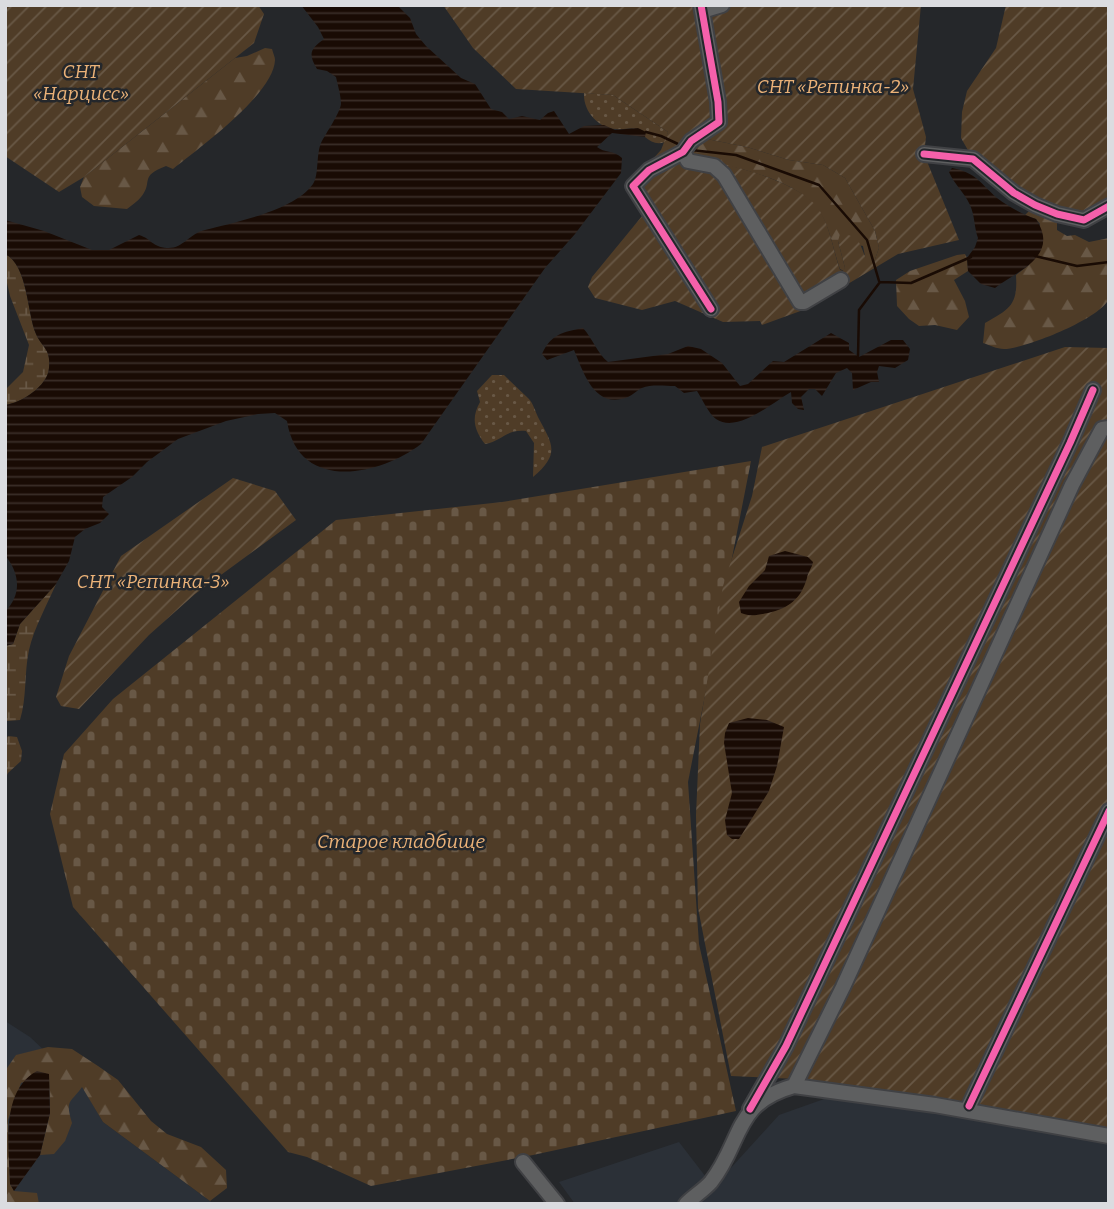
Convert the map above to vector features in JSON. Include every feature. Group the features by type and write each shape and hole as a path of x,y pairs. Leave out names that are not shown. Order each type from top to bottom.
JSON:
{"street":[{"path":"712,309 633,187 649,170 683,152 691,141 719,122 702,8 722,5"},
{"path":"683,152 688,161 714,166 724,175 800,302 841,280"},
{"path":"924,154 973,159 1014,193 1057,214 1084,220 1109,206"},
{"path":"686,1204 710,1184 786,1046 1093,390"},
{"path":"794,1086 843,987 1072,485 1102,429 1109,428"},
{"path":"969,1106 1109,811"},
{"path":"750,1110 775,1091 794,1086 935,1105 1109,1136"},
{"path":"523,1161 557,1204"}],"shaded area":[{"path":"301,5 397,5 410,18 416,34 426,46 461,78 475,84 491,109 502,112 509,119 522,116 540,120 554,111 569,134 584,126 604,125 615,130 638,128 646,132 645,137 612,133 597,147 622,158 621,173 575,234 545,268 421,444 383,464 342,472 323,468 307,459 294,444 287,421 275,413 226,421 178,439 103,497 102,507 109,514 100,523 75,537 69,561 56,584 20,624 13,644 5,646 5,612 14,598 17,584 14,569 5,555 5,405 26,397 39,387 47,375 49,361 33,325 23,279 13,260 5,254 5,220 44,231 92,250 109,250 139,235 158,246 173,248 195,234 263,214 304,193 315,180 321,143 341,104 336,77 317,69 312,59 313,49 324,39"},
{"path":"952,168 973,176 997,198 1036,219 1042,232 1043,243 1034,261 995,288 981,284 968,271 967,258 978,238 970,205 949,172"},
{"path":"583,328 608,362 668,354 688,346 701,349 722,363 740,386 748,384 773,361 784,362 831,333 849,343 849,350 859,357 891,340 903,340 910,349 908,360 895,368 879,366 879,382 871,382 853,390 852,373 847,368 836,373 822,396 815,389 809,389 801,397 804,410 798,409 792,403 791,392 745,420 725,423 713,417 697,391 684,393 675,386 654,386 642,388 628,397 607,399 592,387 574,350 547,360 542,354 549,342 558,335"},
{"path":"785,551 808,557 813,562 798,597 788,605 768,613 741,613 739,602 749,586 765,570 769,556"},
{"path":"748,718 767,720 784,727 769,791 739,839 732,839 727,835 725,820 732,793 724,743 725,733 729,723"},
{"path":"5,1021 30,1037 82,1086 103,1122 214,1204 5,1204"},
{"path":"37,1071 49,1074 50,1113 40,1155 14,1191 10,1184 9,1121 17,1092 25,1080"},
{"path":"841,1093 1109,1138 1109,1204 698,1204 779,1115"},
{"path":"679,1142 709,1181 686,1204 575,1204 559,1182"}],"green space":[{"name":"СНТ «Нарцисс»","path":"5,5 258,5 264,14 254,43 84,177 59,192 5,156"},
{"name":"СНТ «Репинка-2»","path":"443,5 921,5 913,89 926,137 924,154 959,240 898,254 806,309 762,325 760,321 723,322 675,301 642,310 595,298 588,287 592,277 647,210 630,184 661,150 668,132 613,95 516,89 473,48","holes":["702,138 747,147 789,160 823,165 845,178 875,231 879,248 874,262 869,263 857,240 840,234 838,241 845,268 840,270 822,215 808,198 794,189 758,174 688,156"]},
{"path":"1006,5 1109,5 1109,206 1084,220 1057,214 973,159 961,138 962,112 967,91 996,48"},
{"path":"265,48 272,49 275,60 271,74 249,104 173,169 166,166 152,173 145,192 135,203 127,209 94,206 82,197 80,187 84,177 235,58"},
{"path":"584,93 613,95 668,132 665,142 652,142 645,137 645,132 638,129 609,128 598,122 586,106"},
{"path":"702,138 747,147 789,160 823,165 845,178 875,231 879,248 874,262 869,264 866,261 863,246 838,241 845,268 844,271 840,269 825,222 807,198 759,174 692,160 688,149"},
{"path":"1035,205 1057,214 1057,230 1067,236 1075,235 1089,242 1109,238 1109,298 1104,306 1093,314 1062,331 1014,348 996,348 983,343 985,323 1011,305 1016,293 1016,275 1029,265 1040,224 1036,219 1025,215"},
{"path":"5,254 13,260 23,279 33,325 47,352 49,368 39,387 26,397 5,405 5,390 23,372 29,345 10,296 5,274"},
{"path":"965,254 968,271 954,280 965,301 969,317 957,330 935,325 919,326 909,319 897,306 896,280 910,271"},
{"path":"1065,347 1109,348 1109,1132 798,1079 731,1076 698,908 696,815 700,724 723,586 752,496 762,447"},
{"path":"492,375 504,375 528,398 548,436 550,455 542,469 533,477 534,443 526,431 509,433 485,444 478,434 475,413 480,402 477,391"},
{"name":"Старое кладбище","path":"751,461 688,782 699,944 736,1111 533,1155 371,1186 307,1157 288,1152 73,907 50,814 64,754 113,699 336,520 502,502"},
{"name":"СНТ «Репинка-3»","path":"233,478 275,491 296,520 195,594 149,635 79,709 61,706 56,697 69,656 121,556"},
{"path":"56,584 29,650 20,720 7,721 5,646 13,644 20,624"},
{"path":"8,736 17,737 22,751 21,761 5,779 5,741"},
{"path":"48,1047 72,1049 118,1080 151,1121 167,1134 201,1147 226,1170 227,1188 210,1201 103,1122 82,1087 70,1102 72,1123 65,1141 54,1154 40,1155 50,1113 49,1074 21,1083 8,1120 10,1184 14,1191 37,1193 39,1204 5,1204 5,1071 16,1055"}],"waterway":[{"path":"646,132 678,144"},
{"path":"691,150 736,155 819,185 867,240 879,281"},
{"path":"1035,256 1077,266 1109,262"},
{"path":"858,357 859,310 880,282 911,283 971,257"}],"cycle path":[{"path":"701,5 719,122 691,141 683,152 649,170 633,186 711,309"},
{"path":"924,154 973,159 1014,193 1057,214 1084,220 1109,206"},
{"path":"750,1109 786,1046 1093,390"},
{"path":"969,1106 1109,811"}]}
